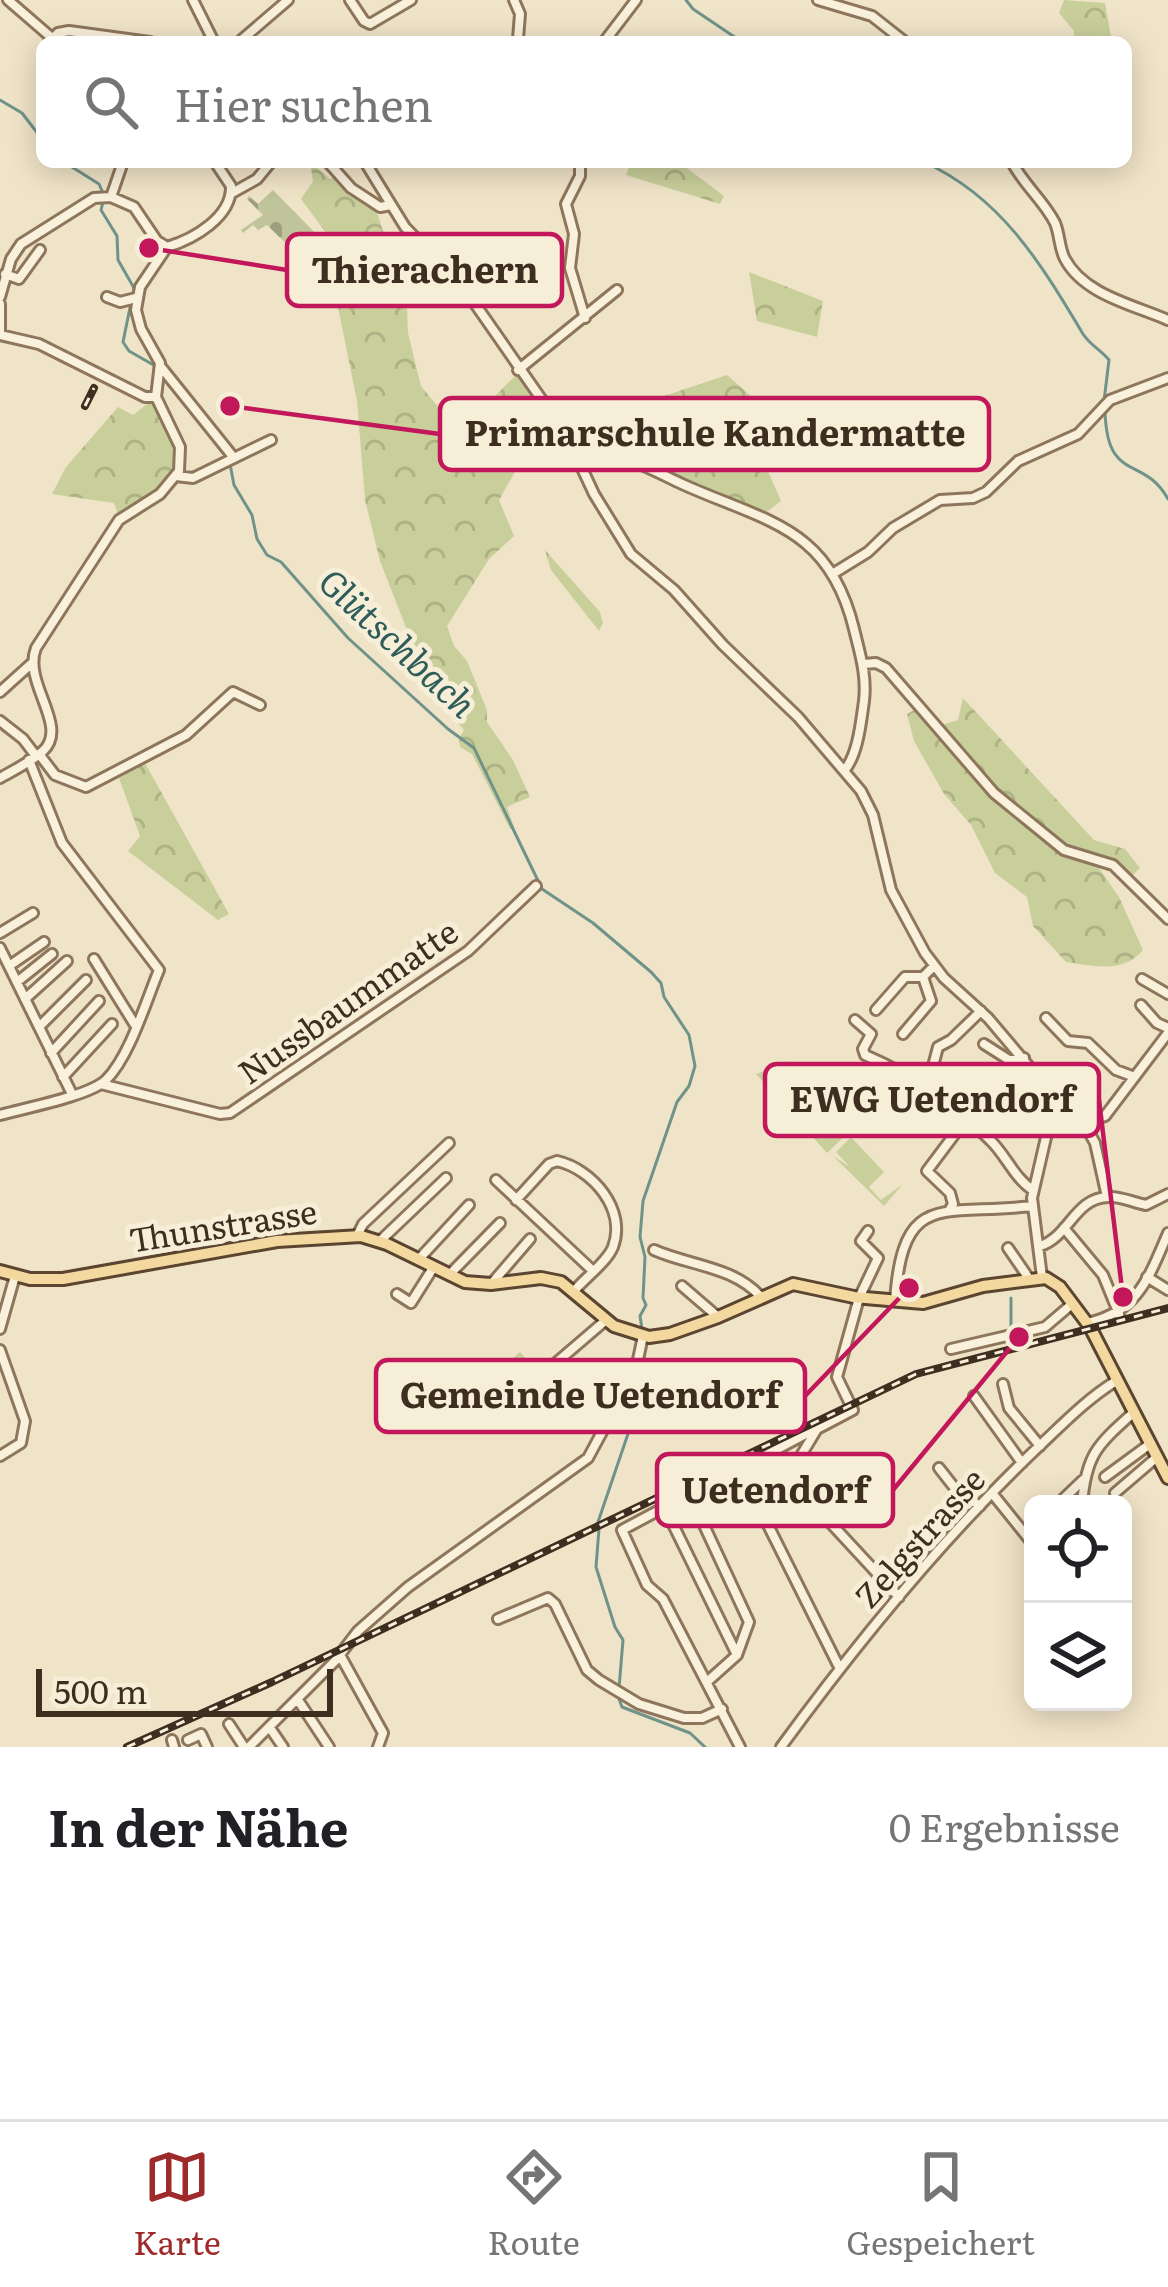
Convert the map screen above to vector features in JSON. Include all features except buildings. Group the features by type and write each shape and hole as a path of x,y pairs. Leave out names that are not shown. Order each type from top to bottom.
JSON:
{"main road":[{"name":"Thunstrasse","path":"0,1271 14,1279 78,1277 277,1241 357,1236 380,1241 469,1282 547,1278 574,1290"},
{"path":"574,1290 606,1320 643,1336 670,1334 801,1284 859,1298 929,1303 980,1286 1036,1279 1054,1282 1087,1323 1168,1478"}],"street":[{"path":"8,0 47,36"},
{"path":"193,0 211,36"},
{"path":"246,36 288,0"},
{"path":"350,0 370,24 404,2"},
{"path":"514,0 520,14 518,36"},
{"path":"609,36 636,0"},
{"path":"818,0 872,16 897,36"},
{"path":"59,36 69,31 106,36"},
{"path":"111,197 121,168"},
{"path":"220,168 232,193 228,207 167,247 135,298 138,321 161,367 230,460"},
{"path":"232,193 267,168"},
{"path":"333,168 354,191 380,208 391,206"},
{"path":"369,168 410,233 468,293 578,454 594,494 634,558 671,587 848,775 871,809 891,890 934,966 1024,1058 1037,1079 1050,1120 1034,1186 1040,1246 1036,1279"},
{"path":"580,168 566,204 574,234 570,268 585,318"},
{"path":"1015,168 1055,224 1065,260 1075,271 1106,296 1168,320"},
{"path":"156,397 145,397 39,344 0,333 0,301 5,274 21,244 88,200 111,197 134,206 159,243 167,247"},
{"path":"5,274 18,284 40,250"},
{"path":"518,370 617,290"},
{"path":"107,297 119,302 135,298"},
{"path":"0,692 31,664 38,644 119,520 160,494 176,476 180,447 156,397 161,367"},
{"path":"834,573 940,500 986,493 1025,457 1078,434 1104,404 1168,378"},
{"path":"176,476 193,478 271,440"},
{"path":"578,454 586,451 634,463 764,515 807,544 834,573 848,603 864,664 863,707 848,775"},
{"path":"0,778 50,742 52,728 31,664"},
{"path":"864,664 886,668 968,766 1048,840 1081,858 1109,862 1168,920"},
{"path":"0,721 55,775 86,787 186,735 233,692 260,705"},
{"path":"0,1115 101,1084 136,1026 159,968 62,843 35,757"},
{"name":"Nussbaummatte","path":"101,1084 203,1111 230,1113 468,951 536,886"},
{"path":"0,933 33,913"},
{"path":"9,966 44,942"},
{"path":"0,948 72,1094"},
{"path":"17,982 52,954"},
{"path":"94,959 136,1026"},
{"path":"25,999 67,961"},
{"path":"876,1010 905,977 923,976 934,966"},
{"path":"903,1034 931,1001 923,976"},
{"path":"1142,979 1168,994"},
{"path":"39,1028 86,980"},
{"path":"52,1053 98,1001"},
{"path":"1050,1120 1084,1123 1109,1113 1168,1030 1141,1005"},
{"path":"920,1083 933,1066 939,1045 951,1040 980,1011"},
{"path":"1046,1018 1068,1040 1088,1043 1116,1070 1132,1076"},
{"path":"855,1020 872,1034 863,1049 866,1055 920,1083 997,1146 1019,1178 1034,1186"},
{"path":"63,1077 112,1024"},
{"path":"984,1044 1009,1060 1024,1058"},
{"path":"949,1210 953,1204 950,1193 927,1172 966,1119"},
{"path":"1084,1123 1096,1143 1107,1196"},
{"path":"357,1236 363,1224 449,1143"},
{"path":"516,1200 557,1160 606,1195 614,1209 613,1246 574,1290"},
{"path":"380,1241 446,1178"},
{"path":"496,1180 592,1270"},
{"path":"1040,1246 1054,1240 1084,1205 1107,1196 1151,1203 1168,1194"},
{"path":"418,1260 469,1204"},
{"path":"895,1302 899,1259 908,1234 918,1223 949,1210 1033,1206"},
{"path":"449,1276 500,1223"},
{"path":"1064,1228 1100,1270 1119,1314"},
{"path":"740,1747 663,1599 645,1582 622,1532 624,1526 854,1408 837,1377 859,1298 878,1258 861,1240 868,1231"},
{"path":"1087,1323 1119,1314 1147,1277 1168,1233"},
{"path":"491,1283 530,1239"},
{"path":"1008,1247 1036,1279"},
{"path":"654,1250 707,1264 761,1298"},
{"path":"397,1294 411,1303 433,1268"},
{"path":"1147,1277 1168,1290"},
{"path":"0,1290 14,1279"},
{"path":"0,1329 14,1279"},
{"path":"682,1286 718,1317"},
{"path":"951,1348 1045,1327 1072,1304"},
{"path":"543,1374 606,1320"},
{"path":"230,1724 246,1747 298,1700 358,1631 419,1577 588,1458 636,1369 643,1336"},
{"path":"0,1350 25,1430 21,1443 0,1456"},
{"name":"Zelgstrasse","path":"781,1747 839,1667 980,1506 1116,1381"},
{"path":"1003,1384 1009,1408 1040,1446"},
{"path":"974,1396 1022,1463"},
{"path":"1083,1495 1093,1451 1133,1413"},
{"path":"817,1429 788,1477 790,1482 899,1597"},
{"path":"1105,1477 1151,1443"},
{"path":"1114,1493 1158,1456"},
{"path":"740,1467 839,1667"},
{"path":"938,1468 957,1491 980,1506"},
{"path":"1067,1495 1084,1479"},
{"path":"992,1493 1024,1533"},
{"path":"690,1496 748,1612 749,1628 737,1654 708,1681"},
{"path":"664,1506 737,1654"},
{"path":"498,1619 548,1598 587,1670 599,1681 639,1704 684,1718 702,1718 722,1709"},
{"path":"340,1655 382,1733 377,1747"},
{"path":"298,1700 328,1747"},
{"path":"270,1728 283,1747"},
{"path":"188,1740 201,1734 207,1747"}],"green space":[{"path":"1064,0 1105,3 1111,36 1074,36 1059,13"},
{"path":"311,168 330,179 337,176 376,209 407,307 421,386 453,425 491,400 517,374 569,443 549,463 520,463 499,500 514,536 489,559 447,626 454,646 467,661 487,710 487,722 513,760 530,797 507,807 514,827 510,829 472,754 460,747 464,730 430,689 380,561 365,500 357,401 336,297 341,276 327,234 301,199 313,181"},
{"path":"629,168 687,168 724,196 720,204 626,175"},
{"path":"273,190 325,243 328,252 311,268 267,225 241,230 263,215 249,196 258,204"},
{"path":"749,272 823,301 817,337 757,321"},
{"path":"727,375 791,431 792,445 761,455 781,501 764,514 628,458 578,448 595,419"},
{"path":"156,397 180,447 174,480 118,514 114,503 52,494 66,467 118,407 133,415"},
{"path":"545,550 600,612 599,631 551,570"},
{"path":"963,698 1094,840 1125,849 1140,868 1130,878 1099,868 1119,897 1143,950 1135,958 1107,966 1066,962 1033,926 1027,897 995,873 971,825 944,794 914,741 907,714 918,708 935,727 958,720"},
{"path":"145,763 229,914 218,920 128,851 140,836 119,778"},
{"path":"790,1061 801,1074 808,1069 825,1089 832,1085 866,1103 844,1131 846,1135 827,1153 756,1074"},
{"path":"851,1137 884,1172 869,1187 881,1200 903,1184 884,1206 833,1156 850,1167 836,1152"},
{"path":"520,1352 557,1395 529,1420 491,1377"}],"waterway":[{"path":"686,0 733,36"},
{"name":"Glütschbach","path":"0,100 22,113 36,131"},
{"name":"Glütschbach","path":"74,168 99,184 103,193"},
{"path":"936,168 975,194 1016,234 1086,338 1109,360 1104,401"},
{"name":"Glütschbach","path":"103,202 101,210 117,236 118,260 134,288 123,342 129,351 157,367"},
{"name":"Glütschbach","path":"185,402 226,456"},
{"path":"1105,411 1107,434 1119,459 1158,485 1168,499"},
{"name":"Glütschbach","path":"230,464 234,485 267,555 281,562 348,638 474,748 542,889 593,923 651,972 689,1035 695,1066 677,1102 643,1201 640,1237 646,1305 640,1316 642,1329"},
{"path":"1011,1298 1011,1331"},
{"name":"Glütschbach","path":"598,1522 631,1425 628,1403 641,1367"},
{"name":"Glütschbach","path":"599,1529 596,1567 623,1640 619,1688"},
{"name":"Glütschbach","path":"618,1696 622,1707 690,1733 705,1747"}],"railway":[{"path":"85,406 94,388"},
{"path":"127,1747 916,1374 1168,1308"}],"place":[{"name":"Thierachern","path":"149,248"},
{"name":"Primarschule Kandermatte","path":"230,406"},
{"name":"Gemeinde Uetendorf","path":"909,1288"},
{"name":"EWG Uetendorf","path":"1123,1297"},
{"name":"Uetendorf","path":"1019,1337"}]}
